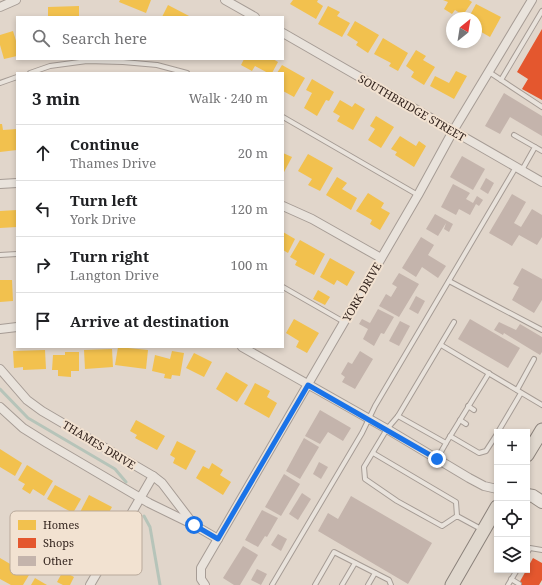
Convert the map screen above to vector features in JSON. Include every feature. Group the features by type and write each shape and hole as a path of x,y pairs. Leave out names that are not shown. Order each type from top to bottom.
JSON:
{"main road":[{"path":"530,450 542,430"},
{"path":"452,585 494,512"}],"street":[{"path":"0,7 16,0"},
{"path":"225,0 253,16"},
{"name":"YORK DRIVE","path":"204,585 201,579 201,568 418,196 453,131 528,1"},
{"name":"SOUTHBRIDGE STREET","path":"284,34 542,182"},
{"path":"0,184 16,182"},
{"path":"284,206 312,219 381,258"},
{"path":"0,329 16,327"},
{"path":"244,348 484,486 494,488"},
{"name":"THAMES DRIVE","path":"0,369 27,400 42,411 153,476 162,483 194,525"},
{"name":"THAMES DRIVE","path":"0,407 23,428 149,503 194,525 218,539"},
{"path":"133,511 153,476"},
{"path":"530,496 542,502"},
{"path":"90,585 96,575"}],"lane":[{"path":"500,80 542,11"},
{"path":"33,72 50,66 87,61 157,65 183,72"},
{"path":"488,72 542,107"},
{"path":"0,83 16,77"},
{"path":"284,118 418,196"},
{"path":"514,135 542,151"},
{"path":"272,585 362,433 448,281 519,169 535,147"},
{"path":"0,255 16,254"},
{"path":"448,281 542,330"},
{"path":"284,288 344,322"},
{"path":"454,322 398,416 386,429 364,467 365,479 397,501 442,526 457,516"},
{"path":"441,345 542,405"},
{"path":"517,390 534,360"},
{"path":"437,459 488,373"},
{"path":"477,392 482,395"},
{"path":"498,429 508,410 521,392"},
{"path":"468,406 474,410"},
{"path":"398,416 446,443"},
{"path":"460,420 466,424"},
{"path":"450,436 479,453 486,451 494,437"},
{"path":"373,452 456,502 457,516"},
{"path":"457,516 484,530"},
{"path":"530,548 542,550"},
{"path":"314,585 334,552 389,580 391,585"},
{"path":"342,585 355,563"},
{"path":"368,585 375,573"},
{"path":"508,585 515,573"},
{"path":"511,579 519,584"}],"building: Homes":[{"path":"120,0 151,0 146,13 119,2"},
{"path":"293,0 318,0 317,2 323,6 316,19 290,4"},
{"path":"443,0 469,0 472,2 465,12 458,12 455,10 454,12 449,12 444,9 448,2"},
{"path":"476,4 501,17 490,37 482,32 482,12 472,12"},
{"path":"168,5 189,16 162,16"},
{"path":"79,6 79,16 48,16 48,7"},
{"path":"328,6 340,12 337,16 350,23 342,37 318,24"},
{"path":"355,21 379,35 368,53 356,45 358,42 347,35"},
{"path":"13,31 16,41 16,56 4,59 0,45 0,35"},
{"path":"383,38 408,53 398,71 389,66 391,63 374,54"},
{"path":"416,50 426,56 423,60 435,67 424,85 411,77 414,72 406,66"},
{"path":"244,60 275,60 278,62 273,72 266,72 255,66 252,71 241,65"},
{"path":"282,65 305,78 294,97 284,92 284,72 278,72"},
{"path":"456,71 467,76 454,99 430,86 435,76 449,83"},
{"path":"312,79 334,92 329,101 326,100 317,116 304,108 312,93 306,90"},
{"path":"340,100 352,107 355,103 365,109 353,130 337,121 340,116 333,112"},
{"path":"376,116 394,127 381,148 368,140 375,129 370,126"},
{"path":"0,124 2,124 3,130 16,129 16,150 0,152"},
{"path":"400,136 416,146 419,141 426,146 414,167 395,155 397,152 391,149"},
{"path":"284,153 292,157 284,172"},
{"path":"308,154 333,168 320,191 308,185 312,179 298,171"},
{"path":"337,177 347,183 342,189 357,198 351,210 326,195"},
{"path":"368,193 384,203 381,208 390,213 380,230 370,224 372,220 356,211"},
{"path":"16,210 16,227 0,228 0,211"},
{"path":"284,233 295,239 288,253 284,251"},
{"path":"300,240 325,254 314,275 295,265 297,261 290,257"},
{"path":"330,258 355,272 347,286 337,280 334,285 320,277"},
{"path":"0,280 12,280 13,301 0,302"},
{"path":"318,290 330,297 325,305 313,299"},
{"path":"294,319 319,333 307,353 296,347 299,341 286,333"},
{"path":"118,348 148,350 146,369 115,365"},
{"path":"112,349 113,367 85,369 84,350"},
{"path":"45,350 46,369 23,370 23,367 14,368 13,351"},
{"path":"172,351 184,353 180,376 172,375 171,379 164,378 165,374 152,371 155,355 170,359"},
{"path":"65,352 79,352 79,371 71,371 71,377 58,376 58,370 52,370 53,355 65,355"},
{"path":"194,353 212,362 204,377 186,368"},
{"path":"226,372 248,385 237,402 216,389"},
{"path":"255,383 270,391 267,397 277,403 269,418 244,404"},
{"path":"136,420 165,436 157,450 135,438 137,435 130,431"},
{"path":"177,441 196,451 186,470 173,463 175,458 170,455"},
{"path":"0,449 22,463 15,476 0,467"},
{"path":"212,463 223,470 220,475 231,482 223,495 196,478 203,466 209,469"},
{"path":"27,465 53,481 44,496 33,489 30,494 22,489 25,484 18,480"},
{"path":"55,485 81,499 74,511 69,511 47,499"},
{"path":"89,495 112,507 110,511 81,511"},
{"path":"0,558 10,564 10,575 29,575 23,585 11,585 0,579"},
{"path":"61,575 70,575 74,577 70,585 63,585 57,582"},
{"path":"35,578 47,585 31,585"}],"building: Shops":[{"path":"542,29 542,100 522,89 528,79 517,72"},
{"path":"533,558 542,563 542,580 539,585 518,585 525,573 530,573 530,563"}],"building: Other":[{"path":"504,93 542,116 542,136 510,117 500,134 485,126"},
{"path":"462,156 485,169 473,190 450,177"},
{"path":"486,178 494,183 488,194 480,189"},
{"path":"453,184 470,193 466,199 473,203 477,196 483,200 479,206 476,204 470,215 459,209 456,215 441,207"},
{"path":"512,194 526,202 514,223 521,227 532,209 542,215 542,237 537,245 519,235 512,246 489,233"},
{"path":"435,214 453,224 449,232 444,229 446,223 438,236 426,229"},
{"path":"421,237 434,245 428,255 446,266 438,278 422,267 416,277 402,268"},
{"path":"522,268 542,279 542,300 534,313 512,300 519,287 513,284"},
{"path":"399,273 419,284 399,317 379,306 386,294 391,297 397,287 392,284"},
{"path":"416,296 425,301 418,314 409,309"},
{"path":"378,309 394,317 384,334 381,333 374,346 363,339 368,329 359,324 362,319 370,323"},
{"path":"470,319 520,348 508,368 458,339"},
{"path":"400,321 410,326 399,346 389,341"},
{"path":"499,322 516,330 520,324 542,337 542,352 540,355 504,333 503,335 494,330"},
{"path":"360,351 373,359 355,389 342,382 345,377 341,374 348,362 352,364"},
{"path":"320,410 351,428 343,441 328,432 320,444 305,436"},
{"path":"304,438 319,447 300,479 286,471"},
{"path":"319,462 328,467 321,479 313,474"},
{"path":"284,474 300,484 281,516 265,507"},
{"path":"302,493 311,499 298,520 289,514"},
{"path":"351,496 432,543 408,584 318,531 328,513 338,519"},
{"path":"262,510 278,518 267,537 265,536 258,547 245,540"},
{"path":"278,534 287,539 281,551 271,545"},
{"path":"243,546 258,555 240,585 234,585 223,578"},
{"path":"257,569 267,574 261,585 251,580"}],"waterway":[{"path":"0,389 28,418 115,469 126,482"},
{"path":"144,516 150,527 160,585"}],"route":[{"path":"194,525 218,539 308,385 437,459"}]}
